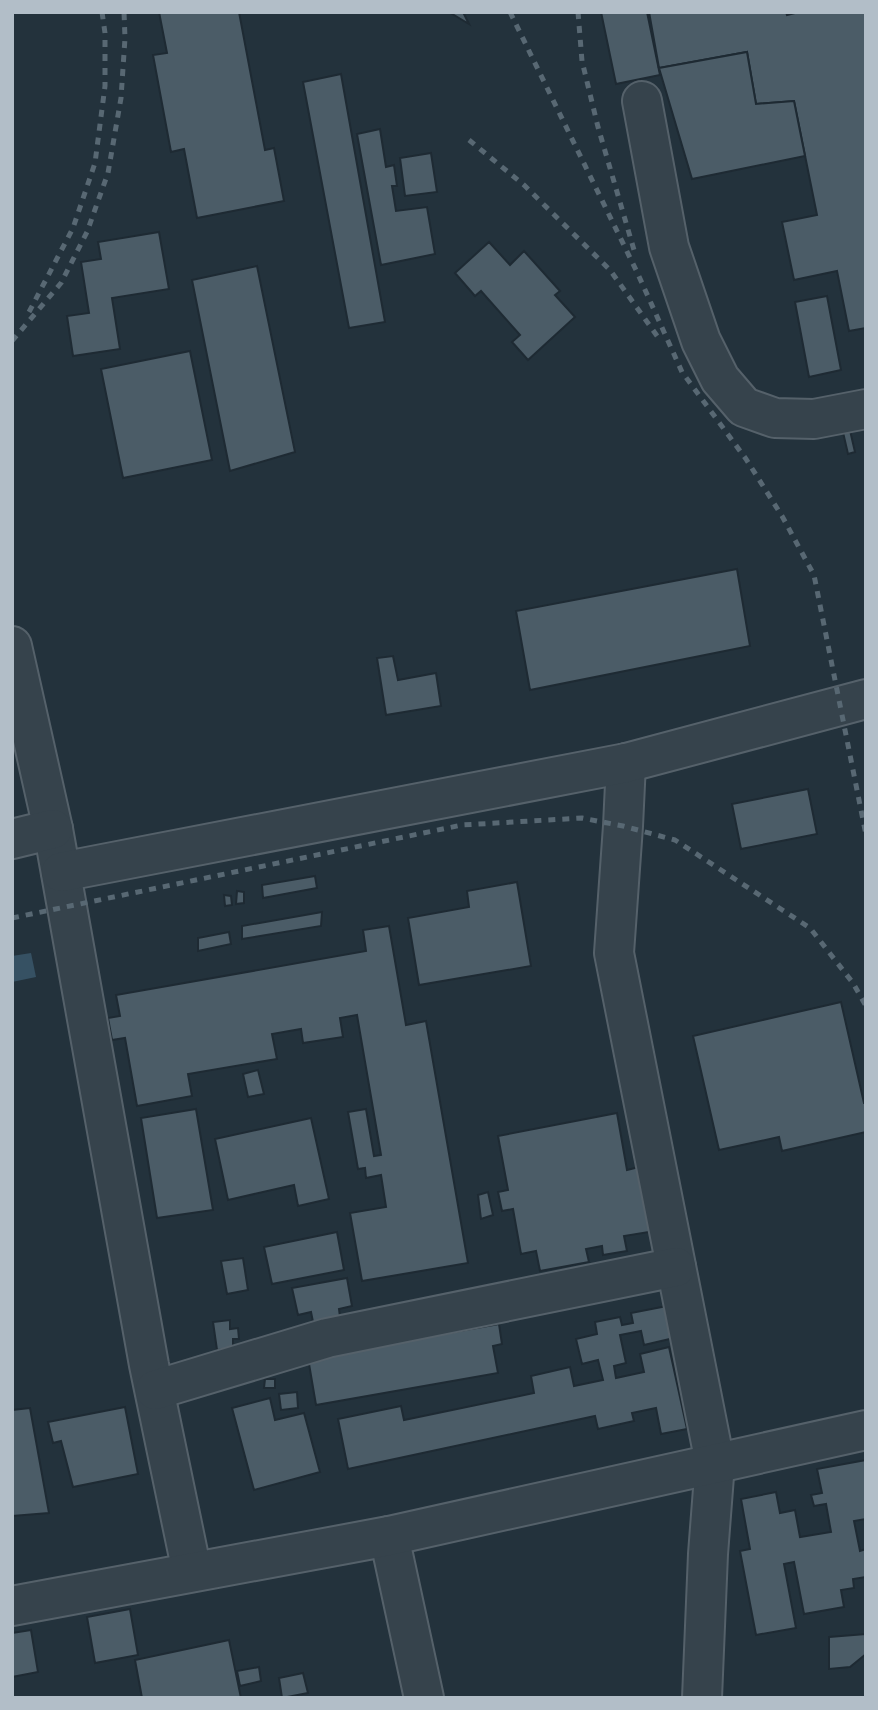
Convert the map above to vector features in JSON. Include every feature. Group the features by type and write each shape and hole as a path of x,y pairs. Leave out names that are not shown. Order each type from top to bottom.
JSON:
{"lane":[{"path":"642,101 669,247 701,341 720,379 744,407 775,418 814,419 866,409"},
{"path":"12,646 53,830 155,1390 192,1572"},
{"path":"61,873 626,762 866,699"},
{"path":"626,762 614,953 715,1464 702,1698"},
{"path":"12,839 53,830"},
{"path":"155,1390 327,1338 676,1266"},
{"path":"12,1606 389,1535 866,1430"},
{"path":"389,1535 424,1698"}],"water":[{"path":"31,953 36,977 12,982 12,956"}],"building":[{"path":"159,12 239,12 265,150 274,148 284,201 197,218 184,149 171,152 153,55 167,53"},
{"path":"449,12 463,12 469,24"},
{"path":"601,12 647,12 660,75 616,84"},
{"path":"649,12 786,12 787,15 799,12 866,12 866,328 849,331 837,271 794,280 782,222 817,215 794,101 756,104 747,52 659,68"},
{"path":"747,52 756,104 794,101 805,156 692,179 659,68"},
{"path":"341,74 385,322 349,328 303,82"},
{"path":"380,129 386,167 394,165 397,186 392,186 396,211 427,207 435,254 381,265 357,134"},
{"path":"431,153 437,192 405,196 400,158"},
{"path":"159,232 169,289 112,298 120,349 73,356 67,316 89,313 81,262 101,259 98,242"},
{"path":"489,242 510,265 524,251 560,291 555,295 575,317 528,360 512,342 520,335 481,291 475,296 455,273"},
{"path":"257,266 295,452 230,471 192,280"},
{"path":"827,296 841,370 809,377 795,302"},
{"path":"190,351 212,460 123,478 101,369"},
{"path":"849,426 855,452 848,454 842,428"},
{"path":"737,569 750,646 530,690 516,611"},
{"path":"393,656 398,680 436,673 441,706 386,715 377,658"},
{"path":"808,789 817,834 741,849 732,804"},
{"path":"315,876 317,888 263,898 262,885"},
{"path":"517,882 531,966 419,985 408,918 469,907 467,891"},
{"path":"237,891 244,892 244,903 236,904"},
{"path":"224,895 231,896 232,905 225,906"},
{"path":"322,912 321,926 242,939 242,926"},
{"path":"389,926 406,1025 426,1021 468,1263 362,1281 350,1213 386,1207 381,1175 366,1178 365,1168 358,1169 348,1112 366,1109 374,1156 381,1155 357,1015 340,1018 343,1037 303,1043 301,1029 272,1034 277,1059 188,1074 192,1096 137,1106 125,1038 112,1040 108,1018 120,1016 116,995 366,951 363,930"},
{"path":"229,932 231,944 198,951 198,938"},
{"path":"841,1002 866,1103 866,1132 782,1151 779,1137 719,1150 693,1036"},
{"path":"258,1070 264,1094 248,1097 243,1074"},
{"path":"196,1109 213,1210 157,1218 141,1118"},
{"path":"617,1113 627,1170 643,1166 655,1231 624,1236 627,1251 603,1255 602,1246 586,1249 589,1262 540,1271 536,1251 521,1254 513,1209 502,1211 498,1192 508,1190 498,1136"},
{"path":"311,1118 329,1199 298,1206 294,1185 228,1200 215,1139"},
{"path":"488,1192 493,1215 481,1219 478,1195"},
{"path":"337,1232 344,1270 272,1284 264,1247"},
{"path":"243,1258 248,1290 227,1294 221,1261"},
{"path":"347,1278 352,1306 339,1309 340,1317 313,1322 311,1312 298,1315 292,1288"},
{"path":"667,1306 674,1338 644,1345 641,1331 620,1335 626,1363 614,1366 616,1378 644,1372 640,1354 669,1347 687,1429 661,1434 656,1408 632,1413 634,1421 598,1429 595,1416 348,1469 338,1419 401,1406 404,1420 534,1393 531,1376 570,1367 574,1386 603,1380 598,1360 582,1364 576,1339 597,1334 595,1322 620,1317 622,1325 633,1323 631,1313"},
{"path":"230,1320 230,1329 238,1328 239,1339 233,1339 233,1349 217,1350 213,1322"},
{"path":"499,1324 502,1344 493,1346 498,1373 316,1405 308,1358"},
{"path":"265,1379 275,1379 275,1388 264,1388"},
{"path":"297,1392 298,1408 281,1410 279,1394"},
{"path":"270,1398 275,1420 304,1413 320,1472 254,1490 232,1408"},
{"path":"125,1407 138,1474 73,1487 61,1441 53,1443 48,1422"},
{"path":"30,1408 49,1513 12,1516 12,1410"},
{"path":"866,1460 866,1519 854,1521 860,1551 866,1549 866,1577 853,1579 854,1588 841,1590 844,1607 804,1614 794,1562 784,1564 796,1628 756,1635 740,1551 750,1549 741,1499 776,1492 780,1513 795,1510 800,1537 831,1532 826,1504 814,1506 811,1495 822,1493 817,1469"},
{"path":"130,1609 138,1655 95,1663 87,1617"},
{"path":"31,1630 38,1672 12,1677 12,1633"},
{"path":"866,1634 866,1654 850,1667 829,1669 829,1637"},
{"path":"229,1640 241,1698 142,1698 135,1660"},
{"path":"259,1667 261,1681 240,1686 237,1671"},
{"path":"303,1673 308,1693 282,1698 279,1678"}],"railway":[{"path":"29,312 73,228 95,163 105,86 105,33 102,12"},
{"path":"12,341 61,283 87,232 108,173 121,98 124,12"},
{"path":"510,12 637,272 682,372 746,459 782,516 814,575 866,835"},
{"path":"578,12 582,61 634,250"},
{"path":"469,140 524,185 610,270 660,340"},
{"path":"12,918 462,825 582,818 675,840 810,928 853,983 866,1006"}]}
